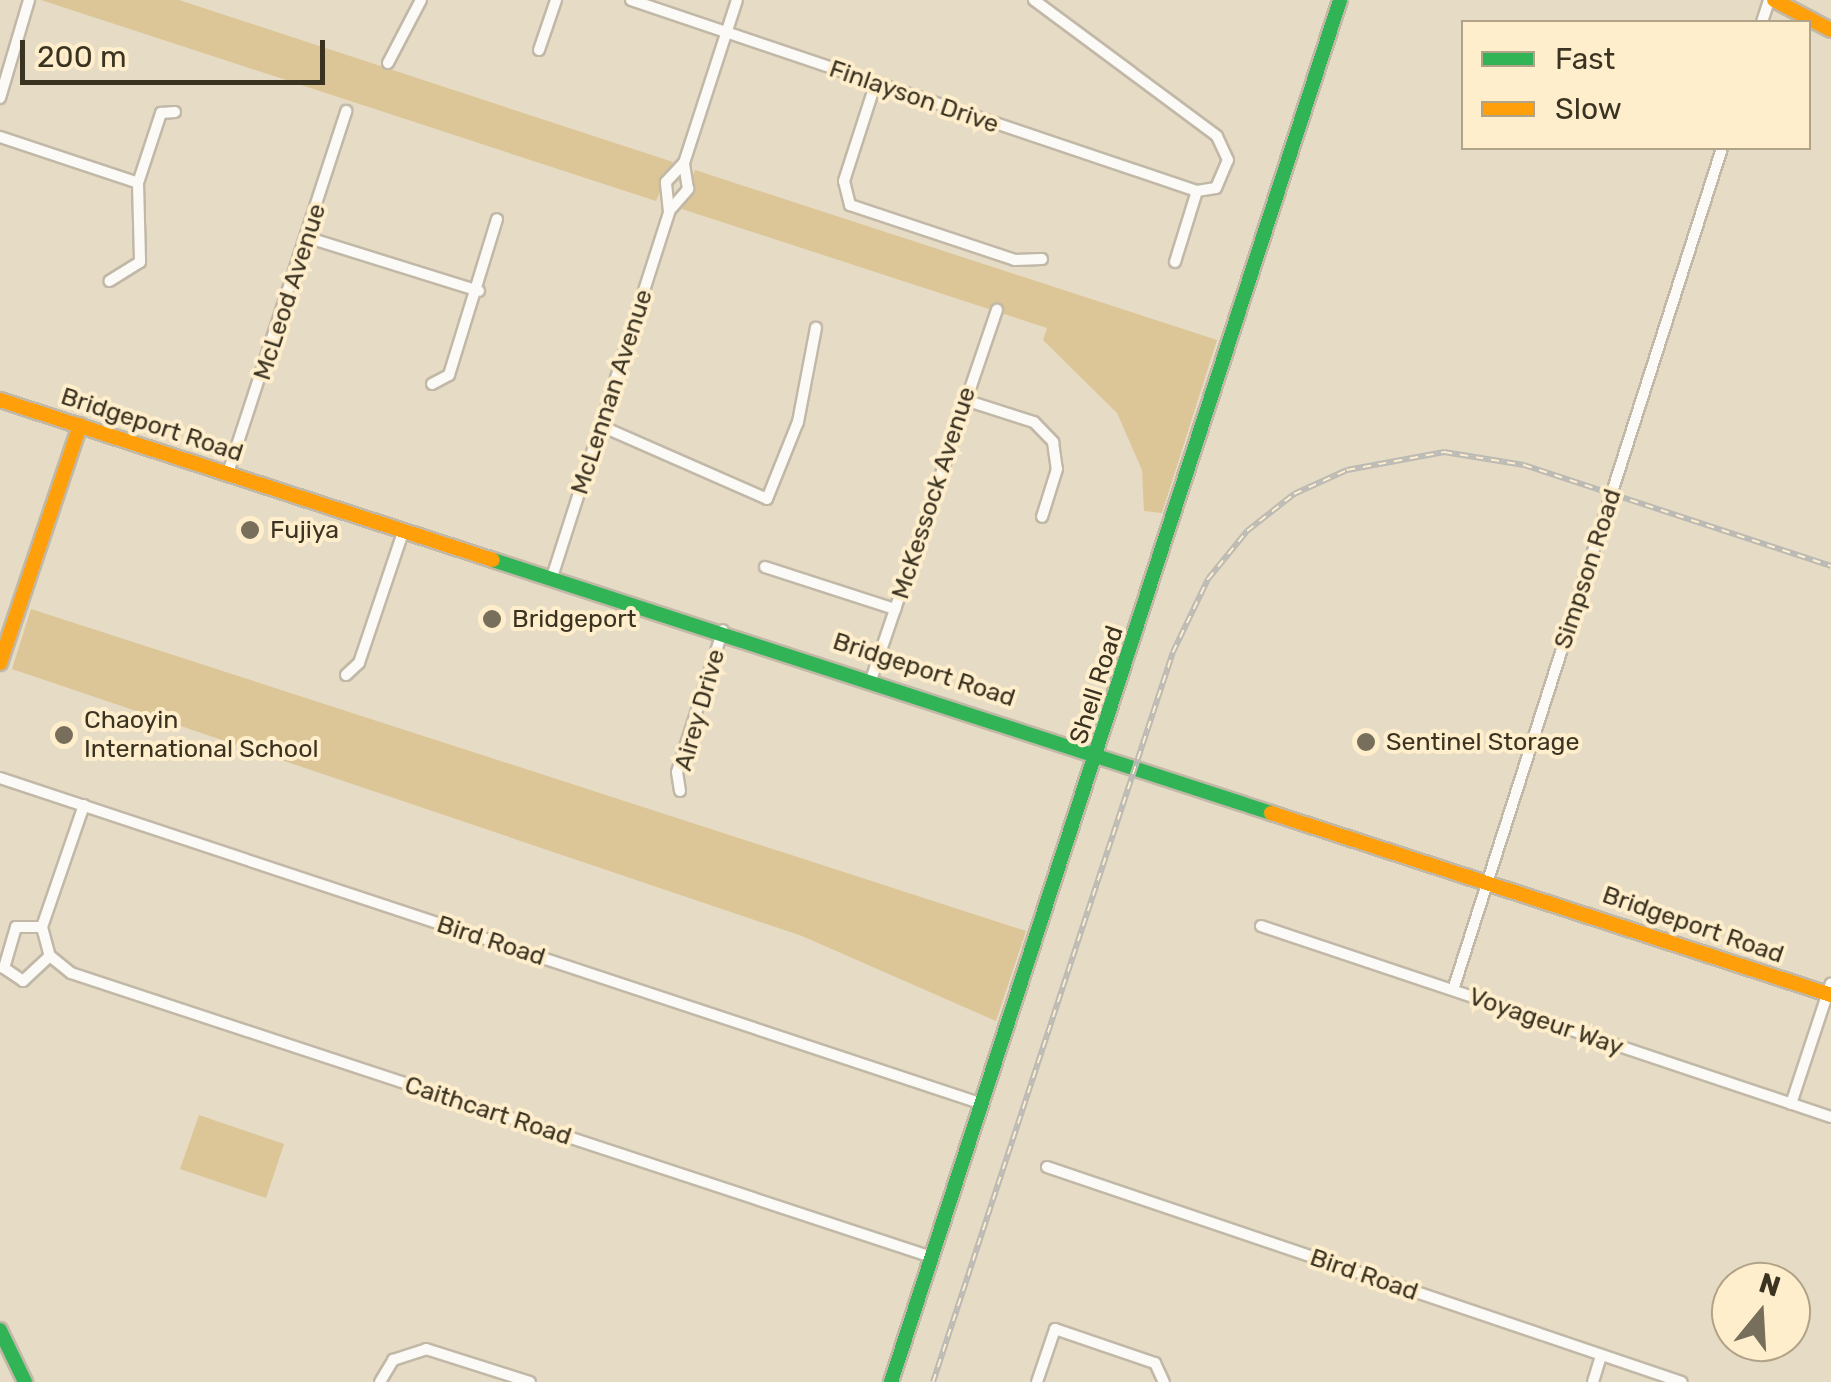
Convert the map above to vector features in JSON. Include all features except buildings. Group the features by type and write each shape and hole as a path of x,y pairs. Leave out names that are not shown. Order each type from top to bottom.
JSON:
{"main road":[{"path":"1771,0 1831,30"},
{"name":"Shell Road","path":"890,1382 1100,751 1337,2"},
{"name":"Bridgeport Road","path":"0,400 724,629 1830,991"},
{"path":"0,663 80,425"},
{"path":"0,1330 25,1382"}],"street":[{"path":"0,98 28,0"},
{"path":"388,63 421,0"},
{"path":"539,50 556,0"},
{"name":"Finlayson Drive","path":"631,0 875,85 1198,190"},
{"name":"McLennan Avenue","path":"670,210 666,182 684,163 737,0"},
{"path":"1034,0 1217,136 1228,160 1222,180 1198,190 1175,262"},
{"path":"875,85 844,182 850,205 1015,260 1042,258"},
{"name":"McLeod Avenue","path":"228,472 309,238 346,111"},
{"path":"110,282 140,262 138,182 161,113 175,112"},
{"path":"0,137 138,182"},
{"name":"Simpson Road","path":"1453,990 1721,150"},
{"name":"McLennan Avenue","path":"553,574 670,210 688,190 684,163"},
{"path":"432,384 448,375 479,291 496,219"},
{"path":"309,238 479,291"},
{"name":"McKessock Avenue","path":"872,677 997,310"},
{"path":"601,426 767,499 798,422 816,328"},
{"path":"964,400 1034,422 1054,442 1057,469 1042,517"},
{"path":"346,675 359,663 404,529"},
{"path":"765,567 895,609"},
{"name":"Airey Drive","path":"680,791 678,772 724,629"},
{"name":"Bird Road","path":"0,778 982,1104"},
{"path":"42,927 16,927 4,968 23,981 50,956 42,927 84,805"},
{"name":"Voyageur Way","path":"1261,926 1831,1117"},
{"name":"Caithcart Road","path":"50,956 85,980 932,1257"},
{"path":"1791,1104 1830,991"},
{"name":"Bird Road","path":"1048,1168 1682,1382"},
{"path":"1036,1382 1055,1329 1165,1378"},
{"path":"380,1382 392,1360 426,1349 530,1382"},
{"path":"1593,1382 1601,1355"}],"shaded area":[{"path":"41,0 179,0 673,162 656,201"},
{"path":"695,170 1217,340 1162,513 1144,511 1142,470 1117,413 1043,340 1047,328 682,209"},
{"path":"31,609 1026,931 996,1021 802,936 12,669"},
{"path":"199,1115 284,1144 266,1198 180,1169"}],"railway":[{"path":"933,1382 1173,652 1208,579 1247,531 1294,494 1347,470 1444,452 1524,465 1831,566"}],"traffic: fast":[{"path":"891,1382 1340,0"},
{"path":"493,560 1271,813"},
{"path":"0,1330 25,1382"}],"traffic: slow":[{"path":"1774,0 1831,30"},
{"path":"0,400 493,560"},
{"path":"0,663 80,425"},
{"path":"1271,813 1831,995"}],"place":[{"name":"Fujiya","path":"250,530"},
{"name":"Bridgeport","path":"492,619"},
{"name":"Chaoyin International School","path":"64,735"},
{"name":"Sentinel Storage","path":"1366,742"}]}
